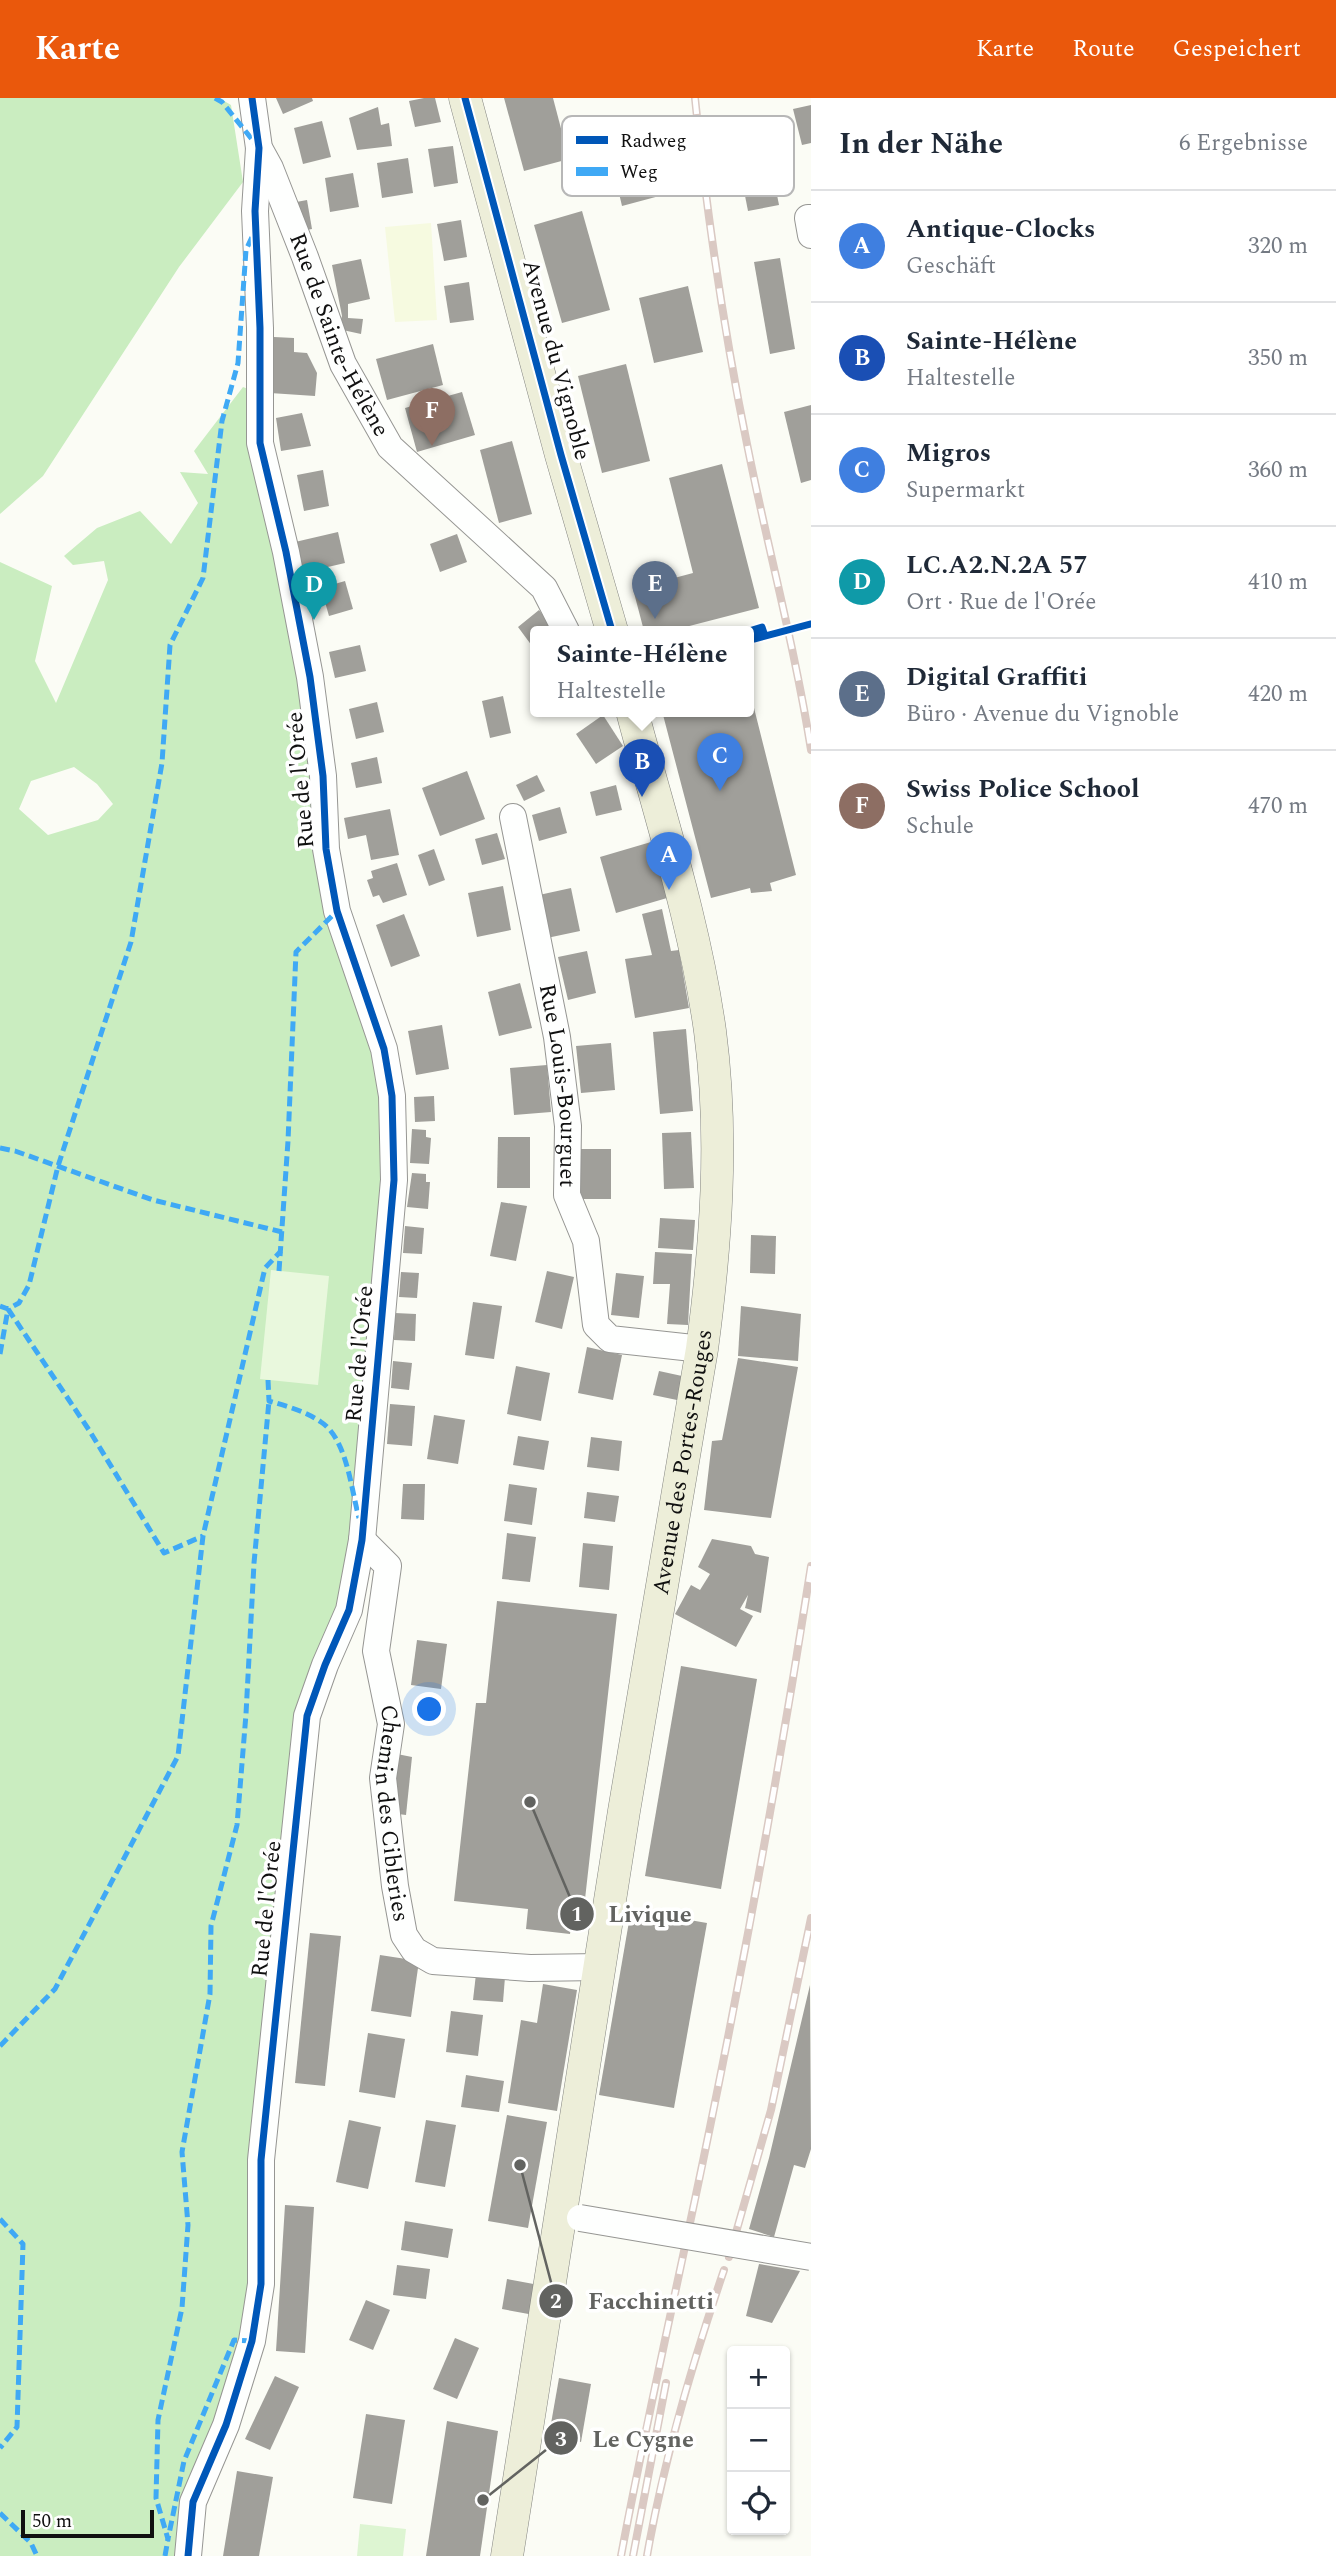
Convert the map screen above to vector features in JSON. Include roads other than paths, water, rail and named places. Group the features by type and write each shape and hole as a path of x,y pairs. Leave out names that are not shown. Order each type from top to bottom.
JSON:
{"main road":[{"name":"Avenue du Vignoble","path":"465,98 611,626"},
{"name":"Avenue des Portes-Rouges","path":"507,2556 570,2216 600,1967 711,1281 717,1130 710,1034 696,952 634,717"}],"street":[{"name":"Rue de Sainte-Hélène","path":"252,98 259,148 270,168 300,244 343,364 390,447 544,588 563,626"},
{"name":"Rue de l'Orée","path":"188,2556 193,2502 226,2425 252,2342 261,2284 261,2160 307,1716 349,1610 362,1540 394,1180 392,1096 384,1049 337,911 326,849 323,776 310,677 286,552 260,443 260,328 255,211 259,148"},
{"path":"811,218 808,218 811,235"},
{"name":"Rue Louis-Bourguet","path":"513,817 557,1037 568,1126 567,1195 586,1241 596,1325 610,1339 702,1349"},
{"name":"Chemin des Cibleries","path":"362,1540 388,1566 376,1651 391,1724 383,1778 395,1886 404,1935 414,1950 433,1961 530,1968 600,1967"},
{"path":"570,2216 811,2257"}],"railway":[{"path":"695,98 697,116"},
{"path":"707,196 739,405 811,750"},
{"path":"621,2556 738,1987 811,1566"},
{"path":"729,2257 771,2110 811,1918"},
{"path":"647,2556 680,2412 724,2270"},
{"path":"633,2556 666,2383"}],"place":[{"name":"Swiss Police School","path":"432,446"},
{"name":"Digital Graffiti","path":"655,619"},
{"name":"LC.A2.N.2A 57","path":"314,620"},
{"name":"Migros","path":"720,791"},
{"name":"Sainte-Hélène","path":"642,797"},
{"name":"Antique-Clocks","path":"669,890"},
{"name":"Livique","path":"530,1802"},
{"name":"Facchinetti","path":"520,2165"},
{"name":"Le Cygne","path":"483,2500"}]}
